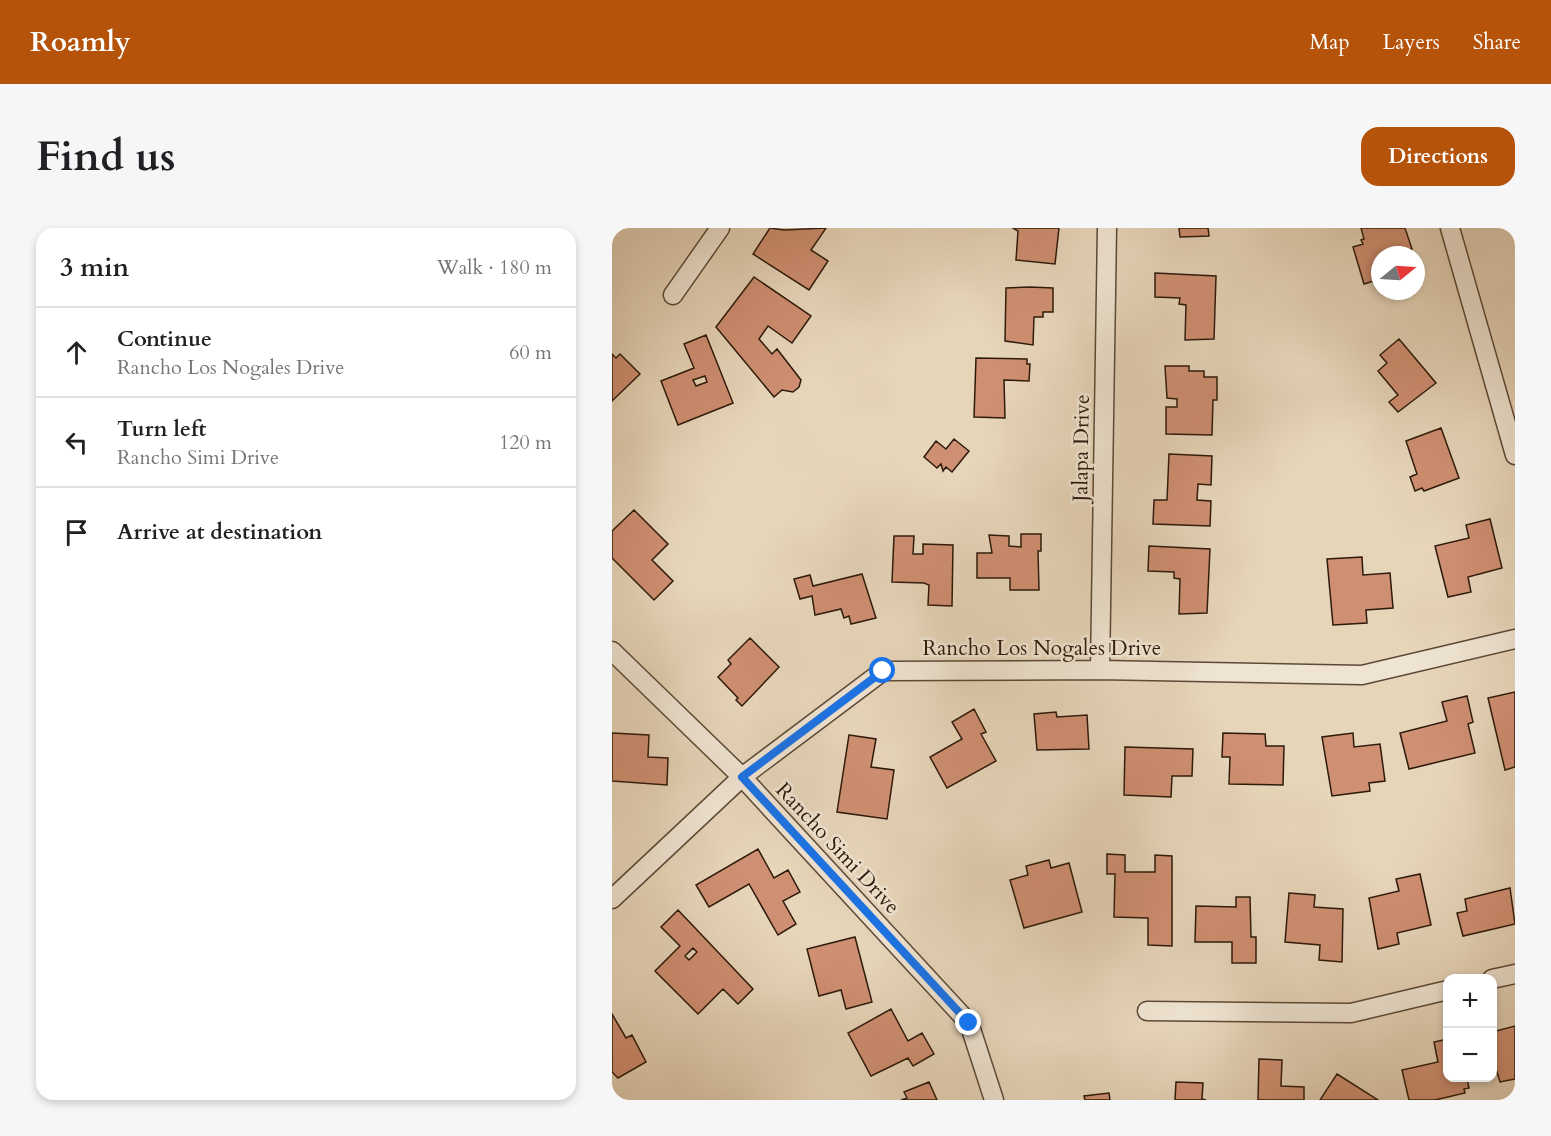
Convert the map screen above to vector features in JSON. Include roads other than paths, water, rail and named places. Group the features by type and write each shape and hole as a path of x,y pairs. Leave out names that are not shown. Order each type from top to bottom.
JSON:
{"street":[{"path":"673,295 720,228"},
{"name":"Jalapa Drive","path":"1100,670 1107,228"},
{"path":"1450,228 1515,455"},
{"name":"Rancho Los Nogales Drive","path":"612,899 742,777 883,671 1100,670 1362,675 1515,639"},
{"name":"Rancho Simi Drive","path":"612,651 742,777 969,1023 994,1100"},
{"path":"1497,978 1515,974"},
{"path":"1147,1011 1351,1012 1443,991"}]}
